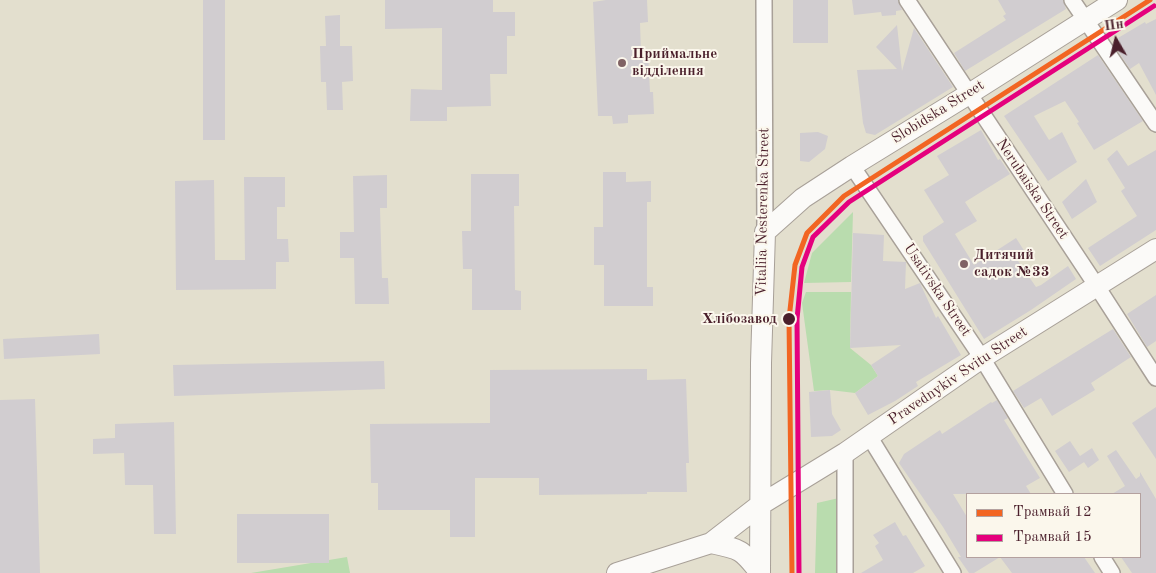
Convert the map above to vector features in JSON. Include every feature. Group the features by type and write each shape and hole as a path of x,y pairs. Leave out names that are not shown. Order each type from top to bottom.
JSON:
{"main road":[{"name":"Slobidska Street","path":"765,232 803,198 1117,0"},
{"name":"Vitaliia Nesterenka Street","path":"760,573 760,363 765,232"},
{"name":"Pravednykiv Svitu Street","path":"711,543 760,504 846,453 982,358 1156,249"},
{"path":"617,573 711,543 737,548 749,558 760,573"}],"street":[{"name":"Vitaliia Nesterenka Street","path":"764,0 765,232"},
{"name":"Nerubaiska Street","path":"907,0 1156,378"},
{"path":"1072,0 1156,124"},
{"name":"Usativska Street","path":"852,166 982,358 1064,493"},
{"path":"869,436 953,573"},
{"path":"845,573 846,453"},
{"path":"1103,558 1112,573"}],"green space":[{"path":"853,212 851,282 804,283 812,253"},
{"path":"806,292 851,292 850,348 871,365 878,376 855,393 830,390 814,391 802,303"},
{"path":"839,498 839,573 815,573 817,503"},
{"path":"347,557 350,573 251,573"}],"building":[{"path":"203,0 225,0 225,140 203,140"},
{"path":"385,0 493,0 493,12 515,12 515,36 507,36 507,74 490,74 491,106 447,107 447,121 410,121 411,89 442,90 442,28 385,29"},
{"name":"Приймальне відділення","path":"606,0 647,0 648,22 640,23 641,52 648,52 650,92 653,92 654,114 628,115 628,123 613,124 612,116 598,116 593,2"},
{"path":"793,0 828,0 828,43 793,43"},
{"path":"852,0 898,0 902,10 896,11 896,15 882,16 881,12 854,15"},
{"path":"998,0 1063,0 1066,9 965,71 954,53 1006,20 1003,16 1006,14"},
{"path":"340,15 340,46 352,46 353,81 342,82 343,110 327,110 326,82 321,82 320,46 326,46 325,16"},
{"path":"1156,19 1156,95 1139,63 1130,69 1113,44 1119,40 1118,38 1145,22 1146,24"},
{"path":"897,25 902,71 914,28 953,87 875,135 866,133 863,123 857,70 897,69 876,47"},
{"path":"1098,55 1143,121 1094,150 1065,101 1034,116 1049,140 1062,132 1077,162 1048,181 1004,116"},
{"path":"981,130 998,160 1000,159 1010,174 965,202 977,221 955,234 974,265 1016,238 1025,252 1016,258 1036,287 1068,266 1076,279 984,339 923,241 923,236 944,222 924,190 949,175 937,156"},
{"path":"818,132 828,136 825,149 809,162 800,161 800,133"},
{"path":"1117,150 1128,166 1156,150 1156,230 1100,266 1088,248 1137,216 1121,191 1125,188 1107,159"},
{"path":"603,172 626,172 626,182 651,181 651,202 647,202 647,287 653,287 653,306 604,306 604,265 594,265 594,227 603,227"},
{"path":"471,174 519,174 519,206 514,206 515,290 521,291 521,310 472,310 472,269 463,269 462,231 471,231"},
{"path":"387,175 387,208 380,208 382,278 388,278 389,304 355,304 354,258 340,258 340,232 354,232 353,176"},
{"path":"244,177 285,177 285,207 277,207 277,239 288,239 289,262 276,262 276,289 176,290 175,181 214,180 215,260 245,260"},
{"path":"1086,179 1097,202 1072,219 1062,202"},
{"path":"853,233 884,235 883,261 906,262 905,289 920,283 936,318 938,316 961,355 916,382 918,386 895,401 868,415 855,393 878,376 871,365 901,345 850,348"},
{"path":"1156,295 1156,341 1147,347 1127,314"},
{"path":"1113,329 1131,357 1091,383 1095,390 1052,416 1041,398 1024,408 1013,391"},
{"path":"99,334 100,354 4,359 3,339"},
{"path":"384,361 385,389 174,396 173,365"},
{"path":"647,369 647,380 686,379 689,463 686,463 687,492 539,495 539,478 475,478 475,537 450,537 450,510 378,510 378,483 371,483 370,424 490,423 490,370"},
{"path":"830,390 832,414 841,430 832,436 811,437 809,392"},
{"path":"35,399 40,573 0,573 0,400"},
{"path":"997,400 1008,418 1004,420 1040,478 1026,486 1030,493 953,494 966,515 966,558 998,558 974,573 969,573 958,557 961,557 943,527 899,463 904,454 940,430 942,434"},
{"path":"1156,407 1156,459 1132,423"},
{"path":"174,422 176,534 154,534 153,485 125,485 124,453 93,454 93,439 115,438 115,424"},
{"path":"1070,441 1084,462 1069,472 1055,451"},
{"path":"1092,448 1099,460 1088,468 1080,456"},
{"path":"1116,450 1136,479 1140,476 1140,472 1156,499 1156,573 1132,573 1122,558 1141,558 1141,493 1114,493 1125,486 1107,456"},
{"path":"237,514 329,514 329,563 237,563"},
{"path":"895,522 903,536 906,535 925,566 913,573 861,573 883,560 875,546 879,543 873,535"},
{"path":"1001,558 1085,558 1095,573 1012,573"}],"tram line":[{"name":"12","path":"792,573 789,319 795,265 807,233 844,196 1150,0"},
{"name":"15","path":"799,573 797,319 802,267 813,237 849,202 1154,6"}],"place":[{"name":"Приймальне відділення","path":"622,63"},
{"name":"Дитячий садок №33","path":"964,264"},
{"name":"Хлібозавод","path":"789,319"}]}
